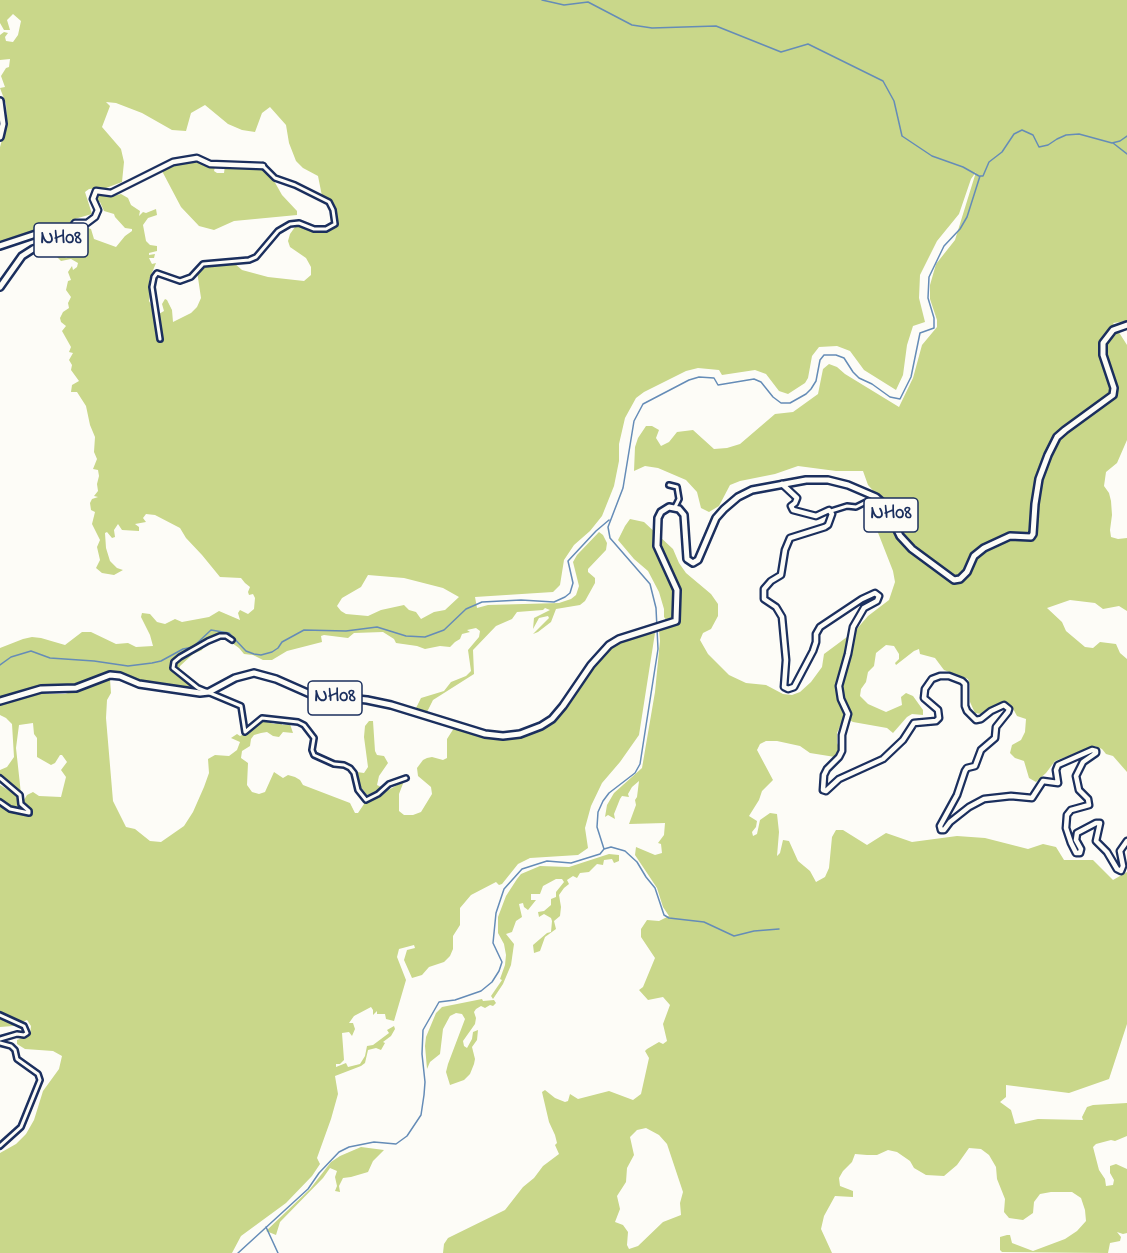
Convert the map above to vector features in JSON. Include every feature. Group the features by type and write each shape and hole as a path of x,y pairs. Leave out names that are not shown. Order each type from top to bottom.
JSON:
{"main road":[{"path":"0,101 3,124 0,137"},
{"name":"NH08","path":"0,246 42,232 65,230 66,237 22,256 0,287"},
{"name":"NH08","path":"208,692 235,678 247,674 260,674 310,694 391,705 463,729 494,736 512,735 534,729 552,719 605,648 637,632 674,624 677,619 677,590 657,546 656,524 661,512 669,507 682,511 687,559 690,563 696,563 717,518 724,508 738,497 752,490 806,480 828,480 856,488 876,497 885,505 900,536 912,549 954,580 960,579 967,572 974,556 984,548 1010,536 1030,537 1033,534 1039,479 1047,455 1057,437 1113,395 1114,388 1103,355 1103,343 1113,330 1127,325"},
{"path":"0,701 41,689 76,688 115,675 139,684 193,693 208,692"}],"street":[{"path":"66,237 75,223 87,223 95,217 98,210 93,199 96,191 111,193 173,162 197,158 210,164 263,166 275,178 329,202 335,224 326,228 314,229 291,224 279,231 256,257 249,260 203,264 191,277 180,281 157,273 153,287 160,339"},
{"path":"782,484 797,498 791,506 793,510 816,516 829,510 848,506 856,507 876,497"},
{"path":"669,485 677,487 679,499 675,507"},
{"path":"831,511 831,518 825,527 790,538 785,550 781,575 771,581 763,594 764,598 776,607 782,616 786,660 784,684 788,689 794,687 813,651 816,634 820,627 862,599 875,594 879,596 877,601 864,608 853,627 849,654 839,686 841,699 848,714 842,735 842,751 826,770 823,790 826,791 839,779 883,759 903,740 914,723 936,721 939,718 938,710 924,698 925,689 932,680 940,676 949,676 965,684 965,706 976,720 1004,705 1009,709 996,727 995,738 981,750 975,766 965,771 957,795 940,826 941,830 944,830 950,822 969,807 984,799 1011,796 1032,798 1043,781 1058,783 1056,770 1058,765 1092,750 1096,753 1083,762 1076,776 1076,783 1088,799 1089,805 1071,810 1067,815 1066,828 1071,843 1076,853 1080,853 1081,849 1076,840 1077,833 1100,823 1096,841 1121,871 1123,866 1120,851 1127,841"},
{"path":"232,640 226,636 220,636 208,641 174,662 172,668 198,688 241,706 245,732 262,718 298,722 304,725 314,738 312,750 314,755 350,768 354,772 358,790 366,800 378,794 389,784 406,778"},
{"path":"0,778 20,795 21,804 30,811 24,813 10,809 0,802"},
{"path":"0,1015 24,1026 27,1033 17,1034 0,1041"},
{"path":"0,1041 11,1046 15,1050 16,1059 38,1074 40,1080 21,1127 0,1146"}],"green space":[{"path":"0,0 1127,0 1127,321 1113,323 1127,345 1127,440 1117,463 1106,472 1104,486 1111,501 1111,537 1127,538 1127,611 1119,606 1103,609 1095,603 1070,600 1047,608 1062,622 1066,631 1085,647 1093,648 1100,642 1116,644 1120,653 1127,659 1127,772 1113,756 1095,746 1055,761 1036,782 1029,778 1024,761 1015,758 1010,753 1012,745 1021,740 1025,732 1026,719 1017,716 1011,705 1001,702 981,714 975,713 970,702 968,679 944,670 935,658 920,654 919,649 896,665 899,654 894,646 886,645 876,653 874,666 868,672 860,696 868,704 886,712 902,705 901,697 906,693 913,696 923,710 923,715 912,714 907,717 893,733 887,728 853,722 844,717 837,733 837,743 840,749 835,757 810,753 800,746 777,741 766,741 760,744 757,750 773,780 762,791 749,816 757,821 752,832 753,836 757,834 760,820 770,813 777,814 779,832 777,856 783,840 789,841 798,861 810,871 816,882 825,877 829,868 832,837 836,830 843,830 867,845 886,833 912,842 957,836 985,838 1028,849 1043,844 1056,847 1064,860 1093,860 1113,880 1127,872 1127,1024 1109,1079 1069,1093 1006,1085 1006,1097 1000,1102 1011,1110 1015,1124 1038,1119 1083,1120 1082,1117 1087,1107 1127,1103 1127,1136 1115,1141 1096,1144 1093,1147 1106,1186 1113,1185 1114,1180 1110,1173 1110,1166 1116,1164 1127,1169 1127,1233 1117,1232 1121,1237 1120,1241 1110,1243 1108,1253 1002,1252 1000,1237 1007,1235 1010,1235 1012,1243 1033,1251 1065,1239 1086,1221 1085,1210 1081,1198 1072,1192 1051,1192 1040,1194 1034,1202 1033,1213 1023,1220 1009,1218 1004,1212 1005,1199 997,1179 996,1167 989,1155 981,1149 969,1148 957,1165 944,1176 926,1175 914,1168 910,1161 897,1152 888,1150 877,1155 855,1154 852,1162 839,1178 840,1186 853,1191 853,1197 835,1196 824,1216 821,1229 832,1253 443,1253 444,1244 448,1238 505,1210 543,1166 559,1154 542,1092 545,1090 565,1102 568,1101 570,1094 578,1099 609,1091 633,1100 641,1094 649,1058 645,1051 659,1042 663,1044 667,1041 663,1024 670,1005 663,997 648,1000 639,990 643,987 655,958 641,937 641,929 647,920 659,921 669,916 663,907 657,888 635,855 636,847 655,855 662,853 661,844 658,843 664,835 665,823 629,824 636,805 639,781 632,787 628,794 629,797 622,796 620,799 614,814 615,819 608,815 605,817 607,805 614,793 642,768 655,692 659,630 671,627 664,617 659,592 648,571 618,540 625,526 630,519 644,522 673,549 686,573 711,594 718,604 718,616 711,629 703,633 700,640 708,654 729,675 746,683 766,685 783,694 792,695 800,692 811,682 822,667 824,654 855,631 868,616 889,600 895,582 875,525 873,513 877,495 868,485 863,471 836,471 798,466 775,474 740,481 730,485 719,506 709,512 701,508 697,492 686,480 658,468 645,466 634,471 635,447 638,438 646,426 652,426 659,430 656,438 661,446 669,442 677,432 693,430 714,449 740,444 775,414 793,412 818,394 823,369 829,364 899,407 913,378 922,345 937,327 930,299 930,285 936,264 955,240 976,172 971,179 959,214 937,241 920,275 919,298 925,322 913,326 907,345 903,375 896,390 864,370 850,351 837,346 819,347 812,356 805,383 788,394 779,391 766,374 755,370 722,375 719,370 698,368 686,371 644,392 636,398 625,418 614,486 602,516 574,545 564,560 560,585 553,592 475,597 477,608 488,605 559,603 571,599 576,595 579,586 573,562 599,532 607,543 606,550 588,569 588,572 595,578 595,583 585,601 580,605 556,609 551,622 533,634 549,618 548,616 539,618 533,629 534,618 550,610 545,608 517,612 512,619 496,626 473,650 474,674 433,700 427,712 416,708 421,698 444,691 451,682 466,676 471,671 468,650 479,637 480,631 476,628 467,630 470,632 462,634 460,639 450,647 425,649 396,643 383,632 354,633 348,638 324,635 321,636 322,642 287,651 272,660 263,660 244,654 225,638 204,646 180,666 179,670 190,680 199,687 209,689 193,692 143,684 119,674 108,673 69,688 36,687 0,699 0,648 23,639 41,638 65,645 82,632 91,632 116,644 128,643 136,647 153,646 141,617 142,613 150,614 157,622 165,624 175,619 182,622 209,617 219,611 240,620 238,613 240,610 248,614 254,609 255,598 253,594 249,595 250,587 241,578 220,577 180,528 155,515 146,514 143,518 146,522 135,524 139,527 139,531 122,530 118,524 114,530 115,537 112,538 107,532 105,533 110,561 123,570 114,575 102,573 96,568 100,560 97,547 100,540 92,524 95,512 91,510 90,503 92,499 98,497 94,496 98,491 99,476 98,470 93,469 97,459 94,452 95,437 86,406 77,392 71,392 72,385 79,381 71,370 72,365 69,360 73,353 69,352 71,347 62,331 66,326 60,318 69,308 68,303 71,297 66,290 68,281 71,280 68,272 72,266 73,270 77,267 78,263 71,259 61,261 57,257 61,251 66,258 79,249 80,236 77,230 82,226 91,229 94,239 116,247 132,231 132,229 125,228 114,214 104,211 100,202 94,198 96,192 113,196 121,194 140,211 139,216 143,212 156,209 157,215 148,218 143,225 146,241 150,245 157,246 157,251 149,253 149,255 155,254 154,258 149,258 152,264 156,263 149,280 152,292 149,301 157,315 164,311 162,304 165,299 167,300 172,310 173,322 191,313 197,307 201,298 197,271 203,265 233,262 242,270 268,277 304,281 311,275 311,267 306,258 290,247 288,241 290,234 295,227 301,225 324,229 334,226 338,221 333,206 322,196 318,176 303,168 296,161 289,143 286,125 270,107 262,113 255,132 228,124 205,105 191,113 186,131 172,130 142,113 116,103 106,102 110,106 102,127 121,149 124,162 122,182 106,188 89,189 85,192 92,214 71,220 70,231 29,234 0,244 0,147 7,122 6,104 0,88 5,87 1,76 9,67 10,59 0,60 0,35 4,32 8,33 5,37 6,41 13,42 18,35 21,21 13,14 7,20 10,30 4,30 0,23","holes":["368,575 404,578 443,588 459,597 445,610 434,612 421,619 416,612 404,605 381,610 368,616 346,614 341,611 337,606 342,598 361,587","646,1128 659,1135 667,1144 683,1192 680,1203 681,1215 663,1222 638,1246 629,1249 628,1232 623,1225 615,1222 620,1209 617,1196 626,1182 627,1168 634,1155 630,1137 637,1130"]},
{"path":"197,159 215,167 214,171 217,173 224,173 225,166 261,167 297,211 297,215 234,221 214,230 199,226 181,207 162,171 172,164"},
{"path":"655,633 639,735 602,783 591,806 585,828 588,848 578,855 530,858 518,864 502,884 499,885 496,882 471,895 460,908 460,925 453,936 453,949 450,956 444,962 429,967 422,975 412,978 404,960 407,950 415,948 414,945 399,949 397,957 406,980 394,1021 386,1019 385,1014 377,1014 377,1011 373,1015 371,1007 354,1016 349,1023 353,1023 355,1029 352,1036 349,1032 342,1033 344,1060 336,1064 336,1067 346,1063 348,1067 360,1064 367,1046 373,1045 389,1033 387,1030 394,1026 395,1029 391,1036 383,1042 385,1043 381,1050 376,1048 368,1050 365,1063 335,1076 338,1094 317,1158 320,1164 312,1176 286,1203 241,1236 232,1253 0,1253 0,1153 16,1144 26,1134 34,1120 43,1091 59,1069 62,1056 53,1051 25,1049 17,1044 17,1040 30,1035 31,1026 27,1020 13,1026 0,1027 0,785 24,800 33,792 39,796 61,797 66,777 61,770 67,762 62,755 51,765 37,757 37,738 34,734 33,723 19,725 16,748 21,794 0,776 0,770 7,767 14,757 12,724 0,715 0,703 33,694 65,694 110,679 111,693 107,700 106,718 113,801 126,827 135,829 150,841 161,842 184,826 193,812 209,773 208,759 215,755 229,756 237,750 240,742 231,738 237,734 240,736 244,734 264,721 274,724 281,722 282,725 290,724 293,733 283,732 279,737 267,732 254,735 250,746 242,751 241,758 248,763 247,785 252,792 259,794 265,792 274,772 283,778 288,775 295,777 303,785 350,803 355,813 358,813 366,801 404,781 399,794 399,811 404,815 421,812 432,794 431,787 418,776 417,768 427,758 443,760 447,758 447,739 454,728 485,738 516,739 536,732 550,725 570,704 593,668 609,650 629,638"},
{"path":"369,721 373,721 375,751 377,755 384,756 388,763 379,776 377,785 381,787 378,791 367,795 360,786 357,772 364,773 368,767 364,737 365,726"},
{"path":"609,854 619,855 619,861 614,863 612,859 604,860 603,865 597,864 589,872 580,873 577,878 573,876 567,880 569,884 559,895 561,907 560,916 554,921 556,929 545,937 540,951 534,953 533,945 551,932 552,921 544,914 539,917 538,912 544,911 551,905 551,899 556,897 556,892 564,882 562,879 556,879 543,886 540,894 531,894 531,900 536,900 528,910 523,903 519,904 522,917 516,921 512,932 506,934 514,944 511,965 503,984 493,999 491,996 502,980 500,979 506,955 504,944 498,933 498,917 506,896 521,874 540,866 569,867"},
{"path":"482,999 483,1001 494,1000 496,1003 493,1006 485,1008 481,1006 476,1009 475,1024 463,1041 467,1048 473,1032 478,1030 477,1040 472,1047 474,1064 470,1074 464,1080 450,1085 446,1072 465,1019 462,1014 456,1013 450,1016 443,1029 440,1054 430,1062 427,1069 426,1037 436,1013 442,1007"},
{"path":"361,1147 384,1150 373,1161 368,1172 343,1178 339,1186 340,1192 335,1191 337,1171 330,1168 280,1222 276,1235 266,1231 310,1189 331,1162"}],"waterway":[{"path":"542,0 564,5 588,2 632,25 652,28 716,26 781,52 808,44 883,81 894,101 902,136 932,156 963,167 979,176"},
{"path":"604,849 597,827 598,812 609,793 635,773 640,764 658,649 656,608 650,584 610,538 608,527 623,488 634,421 643,404 699,377 714,378 718,385 754,379 761,382 781,403 790,403 811,389 816,381 820,360 824,355 844,358 859,378 890,397 900,399 911,377 920,333 934,328 934,318 928,298 929,277 944,246 960,229 967,217 980,176 983,176 989,162 1002,152 1014,134 1022,130 1033,135 1039,147 1048,145 1066,135 1079,134 1112,143 1127,136"},
{"path":"1113,143 1127,154"},
{"path":"0,665 11,657 31,651 50,658 128,666 152,663 193,647 211,630 229,633 246,651 261,655 272,652 282,642 304,630 346,631 377,627 406,636 425,637 444,630 466,609 482,602 521,600 554,602 565,597 570,593 573,583 568,561 609,520"},
{"path":"238,1253 308,1189 319,1173 339,1152 349,1147 374,1142 396,1144 407,1136 421,1115 425,1082 422,1054 423,1030 439,1002 455,1000 481,991 492,982 499,971 502,962 493,943 496,913 504,889 522,869 547,861 571,863 600,854 604,849 611,847 625,851 637,862 655,888 664,915 669,918 704,922 734,936 754,931 779,929"},
{"path":"266,1227 278,1253"}]}
